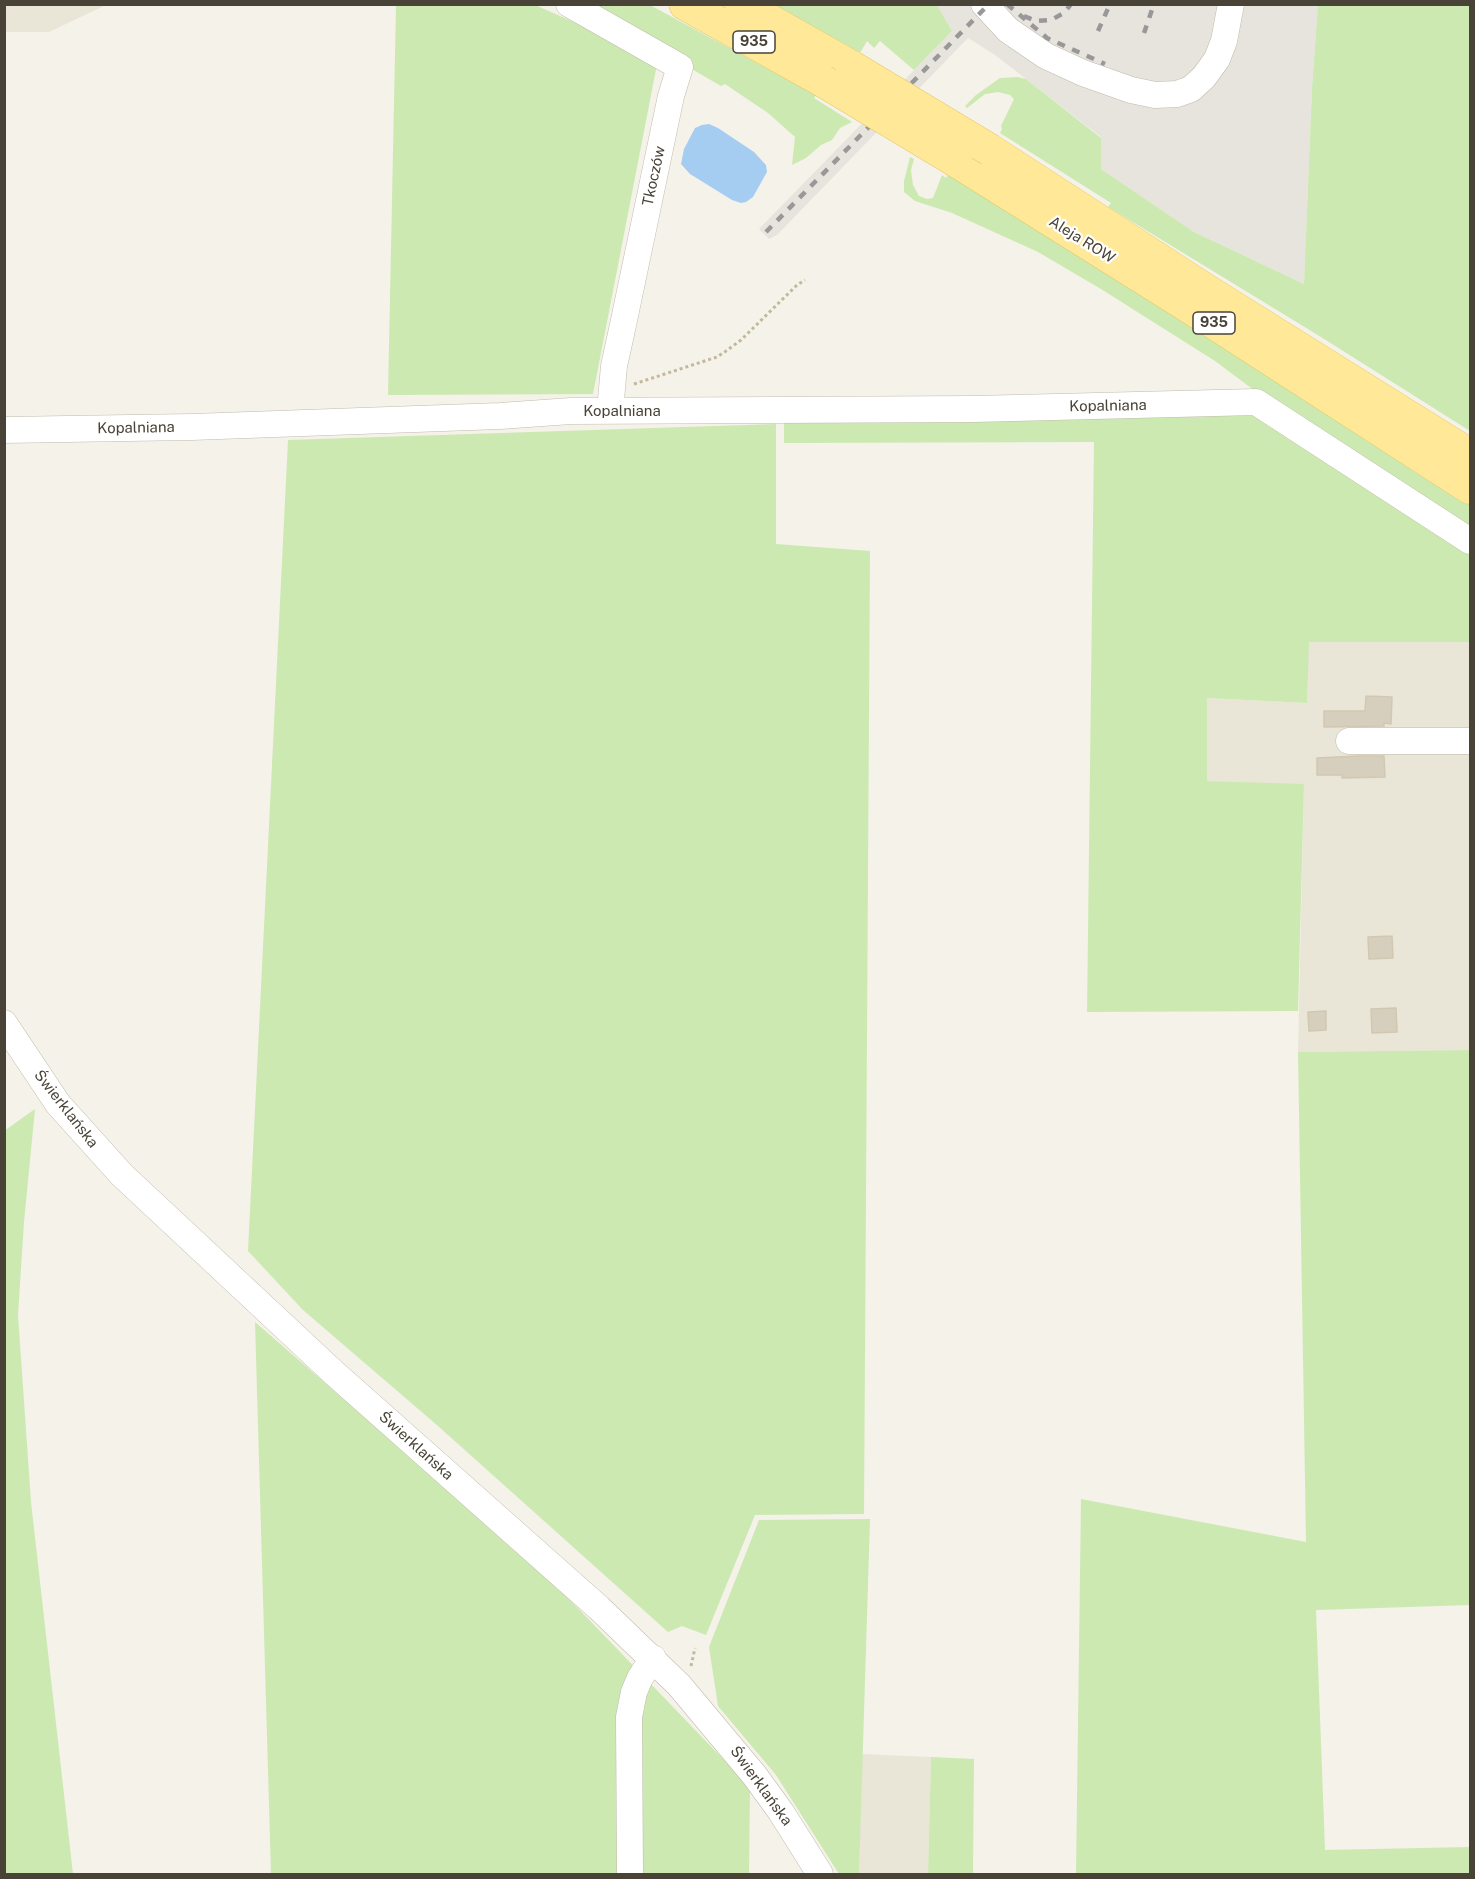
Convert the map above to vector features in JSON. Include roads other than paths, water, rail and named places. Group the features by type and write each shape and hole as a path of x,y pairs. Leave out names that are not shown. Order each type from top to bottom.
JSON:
{"main road":[{"name":"Aleja ROW","path":"685,4 823,81 956,161 1196,312 1470,489"},
{"name":"Aleja ROW","path":"741,4 990,150 1206,290 1470,455"}],"street":[{"name":"Tkoczów","path":"569,4 680,67 670,96 614,366 610,400"},
{"path":"984,4 1008,30 1046,56 1083,73 1131,90 1155,95 1177,94 1191,88 1204,77 1217,59 1224,41 1231,4"},
{"name":"Kopalniana","path":"4,430 192,427 500,416 571,411 610,400 974,410 1257,402 1470,541"},
{"path":"1349,741 1470,741"},
{"name":"Świerklańska","path":"4,1023 58,1104 100,1153 130,1183 333,1372 653,1658 706,1715 755,1776 781,1812 820,1875"},
{"path":"630,1875 629,1717 634,1692 653,1658"}],"water":[{"path":"709,124 754,152 766,165 767,172 753,197 746,202 732,200 690,174 681,164 684,149 695,128"}],"railway":[{"path":"766,232 989,4"},
{"path":"1007,4 1047,38 1105,64"},
{"path":"1024,16 1036,21 1051,20 1064,13 1071,4"},
{"path":"1098,31 1110,4"},
{"path":"1144,33 1154,4"}]}
